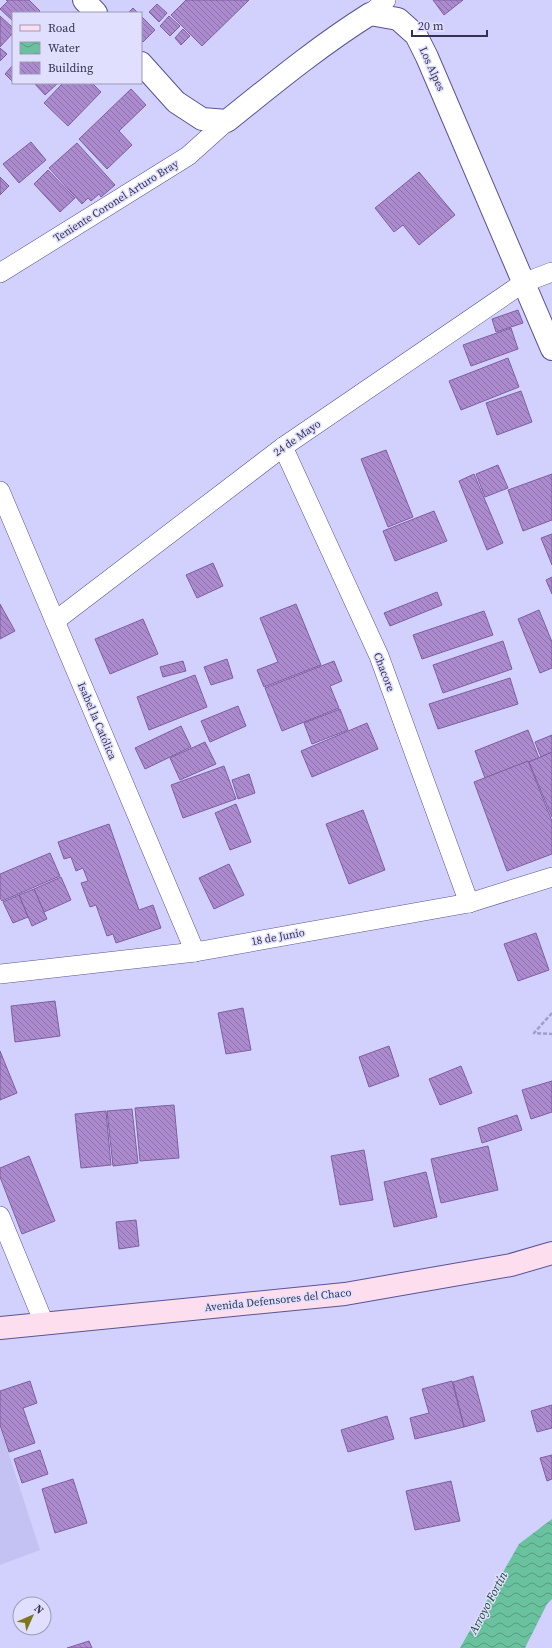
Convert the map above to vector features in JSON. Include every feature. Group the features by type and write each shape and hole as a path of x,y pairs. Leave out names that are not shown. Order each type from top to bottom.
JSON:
{"main road":[{"name":"Avenida Defensores del Chaco","path":"0,1328 345,1294 511,1265 552,1253"}],"street":[{"path":"84,0 95,12"},
{"path":"142,64 176,102 202,119 227,121 285,74 341,32 370,14 386,0"},
{"name":"Los Alpes","path":"370,14 398,19 416,35 427,57 552,349"},
{"name":"Teniente Coronel Arturo Bray","path":"0,273 188,156 227,121"},
{"name":"24 de Mayo","path":"55,621 282,447 523,284 552,272"},
{"name":"Chacore","path":"282,447 379,656 469,903"},
{"name":"Isabel la Católica","path":"0,491 195,952"},
{"name":"18 de Junio","path":"0,974 195,952 469,903 552,877"},
{"path":"0,1216 44,1323"}],"path":[{"path":"552,1012 534,1033 552,1034"}],"shaded area":[{"path":"0,1427 40,1550 0,1565"}],"water":[{"name":"Arroyo Fortín","path":"552,1519 552,1599 547,1604 525,1648 460,1648 519,1544"}],"building":[{"path":"6,0 29,0 40,11 12,12 12,20 0,9 8,1"},
{"path":"186,0 249,0 202,46 171,15"},
{"path":"433,0 463,0 444,15"},
{"path":"157,4 167,13 159,22 149,12"},
{"path":"133,8 137,12 129,12"},
{"path":"0,16 12,27 12,34 0,47"},
{"path":"169,16 180,26 170,36 160,26"},
{"path":"142,17 155,30 143,42 142,41"},
{"path":"183,29 190,36 181,45 175,38"},
{"path":"0,48 7,54 0,61"},
{"path":"12,66 12,81 5,74"},
{"path":"35,84 57,84 45,95"},
{"path":"62,84 93,84 101,92 68,126 44,103"},
{"path":"131,89 146,105 119,131 132,145 107,169 79,139"},
{"path":"31,142 46,160 19,183 3,164"},
{"path":"77,143 115,185 101,197 99,194 91,201 88,198 82,204 49,168"},
{"path":"48,170 75,198 60,212 34,184"},
{"path":"419,172 455,215 419,245 403,225 394,232 375,208"},
{"path":"0,177 9,186 0,195"},
{"path":"518,310 523,323 496,332 492,319"},
{"path":"511,328 518,349 471,366 463,345"},
{"path":"508,358 519,387 461,410 449,381"},
{"path":"521,391 532,422 497,435 486,403"},
{"path":"386,450 413,517 388,527 361,459"},
{"path":"498,465 508,488 485,497 476,474"},
{"path":"474,474 503,543 487,550 459,481"},
{"path":"552,474 552,520 523,531 508,490"},
{"path":"434,511 447,541 395,561 383,531"},
{"path":"552,534 552,565 541,538"},
{"path":"213,563 223,586 197,598 186,575"},
{"path":"552,577 552,594 546,580"},
{"path":"437,592 442,605 390,626 384,613"},
{"path":"0,604 15,631 0,639"},
{"path":"296,604 321,665 264,687 257,670 278,662 260,618"},
{"path":"539,610 552,642 552,668 540,673 518,619"},
{"path":"484,611 493,635 422,659 413,635"},
{"path":"143,619 158,654 110,674 95,639"},
{"path":"503,641 512,669 443,693 433,665"},
{"path":"227,659 233,678 211,685 204,667"},
{"path":"183,661 186,671 163,677 160,667"},
{"path":"334,661 342,681 330,686 339,708 282,731 265,688"},
{"path":"195,675 207,707 149,730 137,697"},
{"path":"510,678 518,704 438,729 429,704"},
{"path":"238,706 246,726 210,742 201,721"},
{"path":"340,709 348,730 312,744 304,723"},
{"path":"367,723 378,749 312,777 301,751"},
{"path":"181,726 191,747 145,769 135,748"},
{"path":"528,730 539,758 485,778 475,751"},
{"path":"552,735 552,753 541,757 535,742"},
{"path":"205,742 216,764 180,780 170,758"},
{"path":"552,752 552,817 529,762"},
{"path":"528,761 552,821 552,854 507,871 474,782"},
{"path":"224,766 236,799 183,818 171,785"},
{"path":"249,774 255,793 238,799 232,780"},
{"path":"236,804 251,842 230,850 215,813"},
{"path":"363,810 385,870 349,884 326,824"},
{"path":"109,824 139,910 153,905 161,928 116,943 113,934 107,936 96,905 90,907 81,883 88,881 83,868 76,871 71,857 64,859 58,842"},
{"path":"50,853 60,876 2,901 0,898 0,874"},
{"path":"229,864 244,895 214,909 199,878"},
{"path":"61,877 71,900 44,912 34,889"},
{"path":"34,889 47,919 32,926 19,895"},
{"path":"19,895 28,917 13,923 3,902"},
{"path":"536,933 549,970 518,981 504,944"},
{"path":"55,1001 60,1036 15,1042 11,1006"},
{"path":"243,1008 251,1050 226,1054 218,1013"},
{"path":"389,1046 399,1076 369,1087 359,1057"},
{"path":"0,1051 17,1093 0,1100"},
{"path":"461,1066 472,1093 440,1105 429,1079"},
{"path":"552,1081 552,1112 531,1119 522,1090"},
{"path":"174,1105 179,1158 140,1161 135,1108"},
{"path":"132,1109 138,1163 113,1166 107,1111"},
{"path":"106,1111 111,1165 81,1168 75,1114"},
{"path":"517,1115 522,1130 482,1143 478,1128"},
{"path":"488,1146 498,1190 441,1203 431,1159"},
{"path":"364,1150 373,1200 340,1205 331,1156"},
{"path":"29,1156 55,1221 22,1234 0,1177 0,1168"},
{"path":"426,1172 437,1217 394,1227 384,1182"},
{"path":"136,1220 139,1246 119,1249 116,1222"},
{"path":"473,1376 485,1421 464,1427 453,1382"},
{"path":"30,1381 37,1403 23,1408 35,1443 9,1452 0,1425 0,1391"},
{"path":"452,1381 464,1427 415,1439 410,1418 429,1413 422,1389"},
{"path":"552,1405 552,1428 537,1432 531,1411"},
{"path":"387,1416 394,1439 348,1452 341,1430"},
{"path":"40,1450 48,1474 22,1483 14,1459"},
{"path":"552,1455 552,1479 547,1481 540,1458"},
{"path":"73,1479 87,1523 55,1533 42,1489"},
{"path":"451,1481 460,1521 415,1530 406,1491"},
{"path":"89,1641 92,1648 67,1648"}]}
